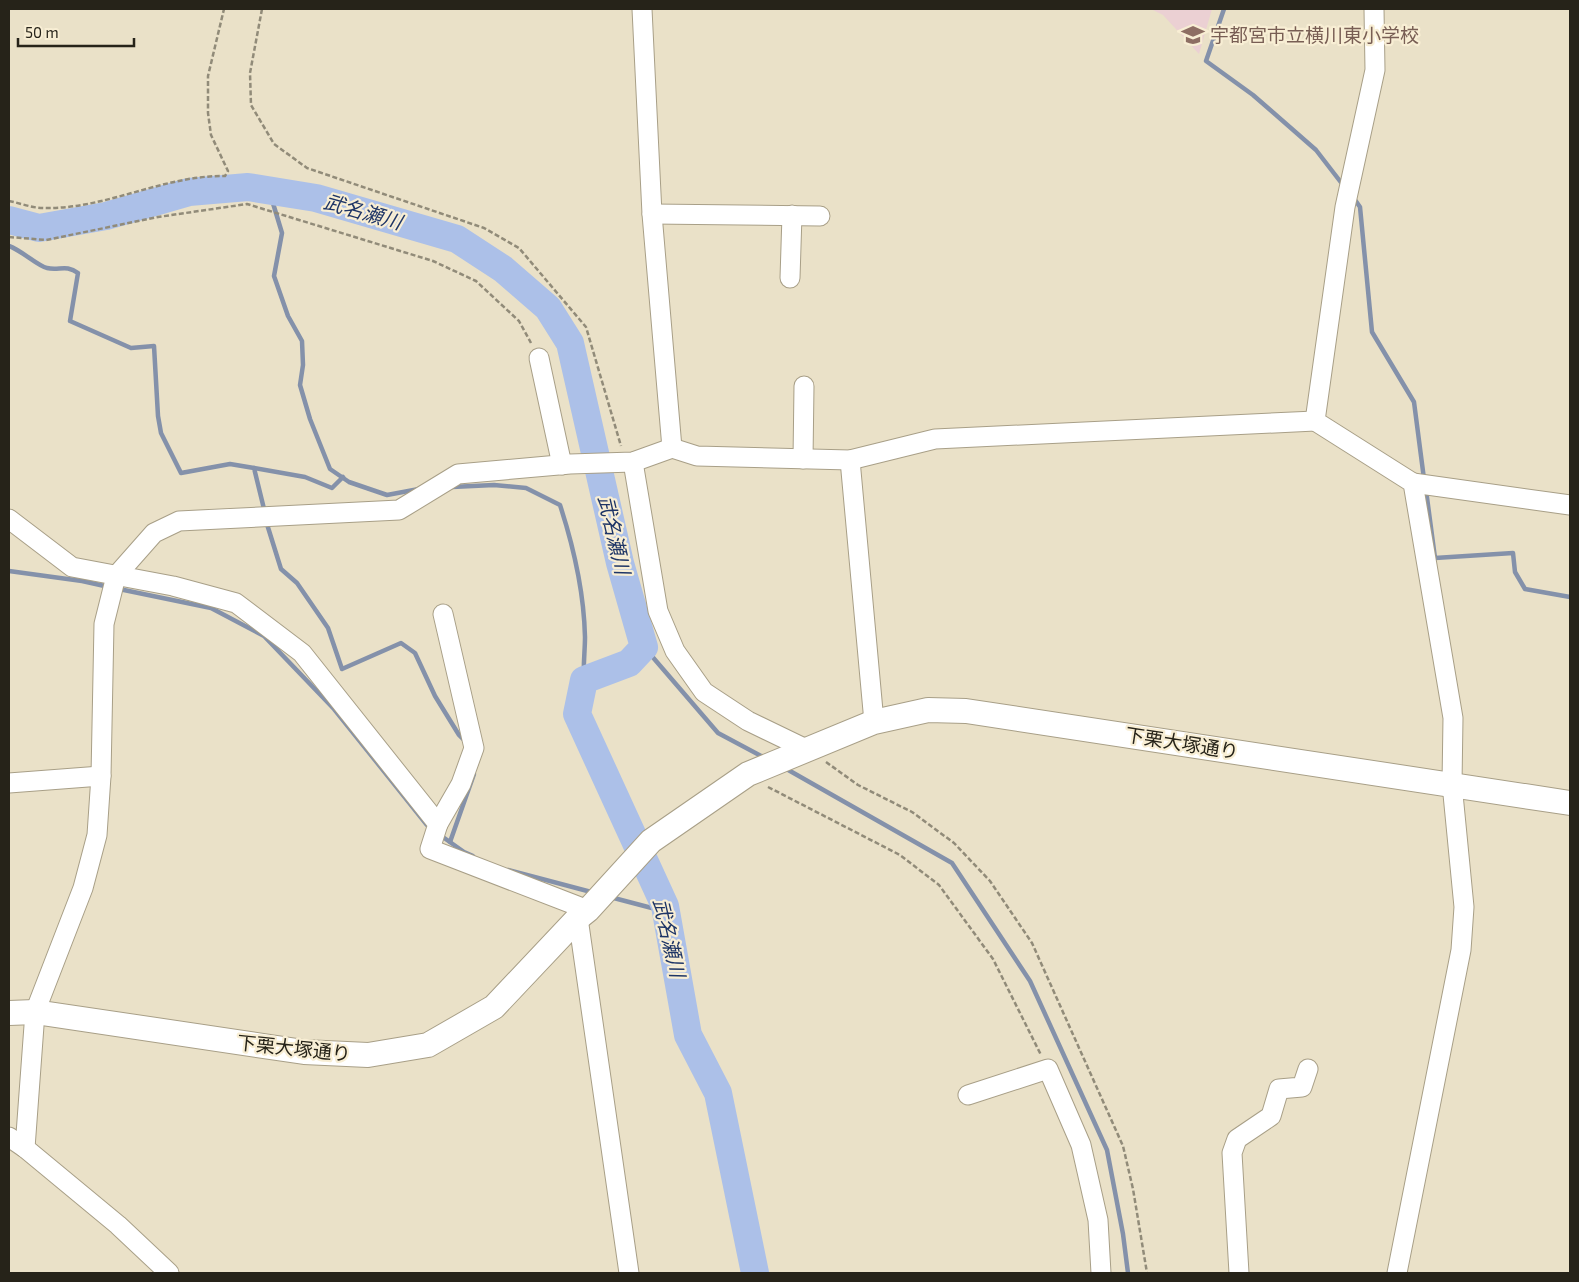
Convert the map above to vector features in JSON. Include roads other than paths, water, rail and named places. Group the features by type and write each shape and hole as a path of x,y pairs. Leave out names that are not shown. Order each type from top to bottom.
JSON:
{"street":[{"path":"642,9 652,214 672,448"},
{"path":"1315,421 1345,207 1375,70 1374,9"},
{"path":"652,214 820,216"},
{"path":"790,278 792,215"},
{"path":"539,358 566,464"},
{"path":"803,459 804,386"},
{"path":"25,1148 36,1012 83,888 97,835 101,776 104,624 116,576 154,533 179,521 399,510 458,474 566,464 626,462 672,448 697,456 850,460 935,439 1315,421 1412,482 1570,505"},
{"path":"850,460 874,722"},
{"path":"626,462 658,611 675,651 704,692 748,721 803,750"},
{"path":"1397,1273 1461,950 1464,907 1452,784 1453,718 1412,482"},
{"path":"9,519 72,567 173,586 236,603 302,653 438,824"},
{"path":"442,614 474,748 461,784 438,824 430,849 583,914 629,1273"},
{"name":"下栗大塚通り","path":"9,1013 36,1012 304,1052 368,1055 428,1045 494,1007 651,841 746,775 874,722 928,710 966,711 1570,803"},
{"path":"9,783 101,776"},
{"path":"968,1095 1048,1069 1081,1145 1098,1220 1101,1273"},
{"path":"1239,1273 1232,1153 1237,1140 1271,1116 1279,1089 1302,1087 1308,1069"},
{"path":"9,1137 118,1224 169,1273"}],"waterway":[{"path":"1224,9 1206,61 1253,95 1316,150 1343,185"},
{"name":"武名瀬川","path":"9,220 39,228 106,216 189,192 248,187 316,198 457,239 503,269 548,308 570,343 620,563 644,647 629,663 584,680 577,714 665,906 688,1035 718,1093 755,1273"},
{"path":"269,190 282,233 274,276 288,316 302,341 303,365 300,385 310,419 330,469 349,482 387,495 419,489"},
{"path":"1353,197 1360,207 1372,332 1414,402 1424,479"},
{"path":"9,246 44,267 51,269 66,268 78,273 70,321 131,348 154,346 158,416 161,433 181,473 230,464 254,468 265,513"},
{"path":"254,468 305,477 332,488 343,477"},
{"path":"452,487 494,485 526,488 560,505 580,587 585,637 584,680"},
{"path":"1426,490 1435,558 1513,553 1515,572 1525,589 1570,597"},
{"path":"266,521 281,569 297,583 328,628 342,669 401,643 415,653 435,696 459,735 465,741"},
{"path":"9,571 82,581 109,587"},
{"path":"119,589 211,608 264,636 334,709 431,829"},
{"path":"644,647 718,733 765,758"},
{"path":"783,767 952,863 1030,981 1107,1150 1123,1234 1128,1273"},
{"path":"450,842 474,774"},
{"path":"440,835 473,856"},
{"path":"508,870 595,893"},
{"path":"610,897 667,912"}],"place":[{"name":"宇都宮市立横川東小学校","path":"1193,35"}]}
